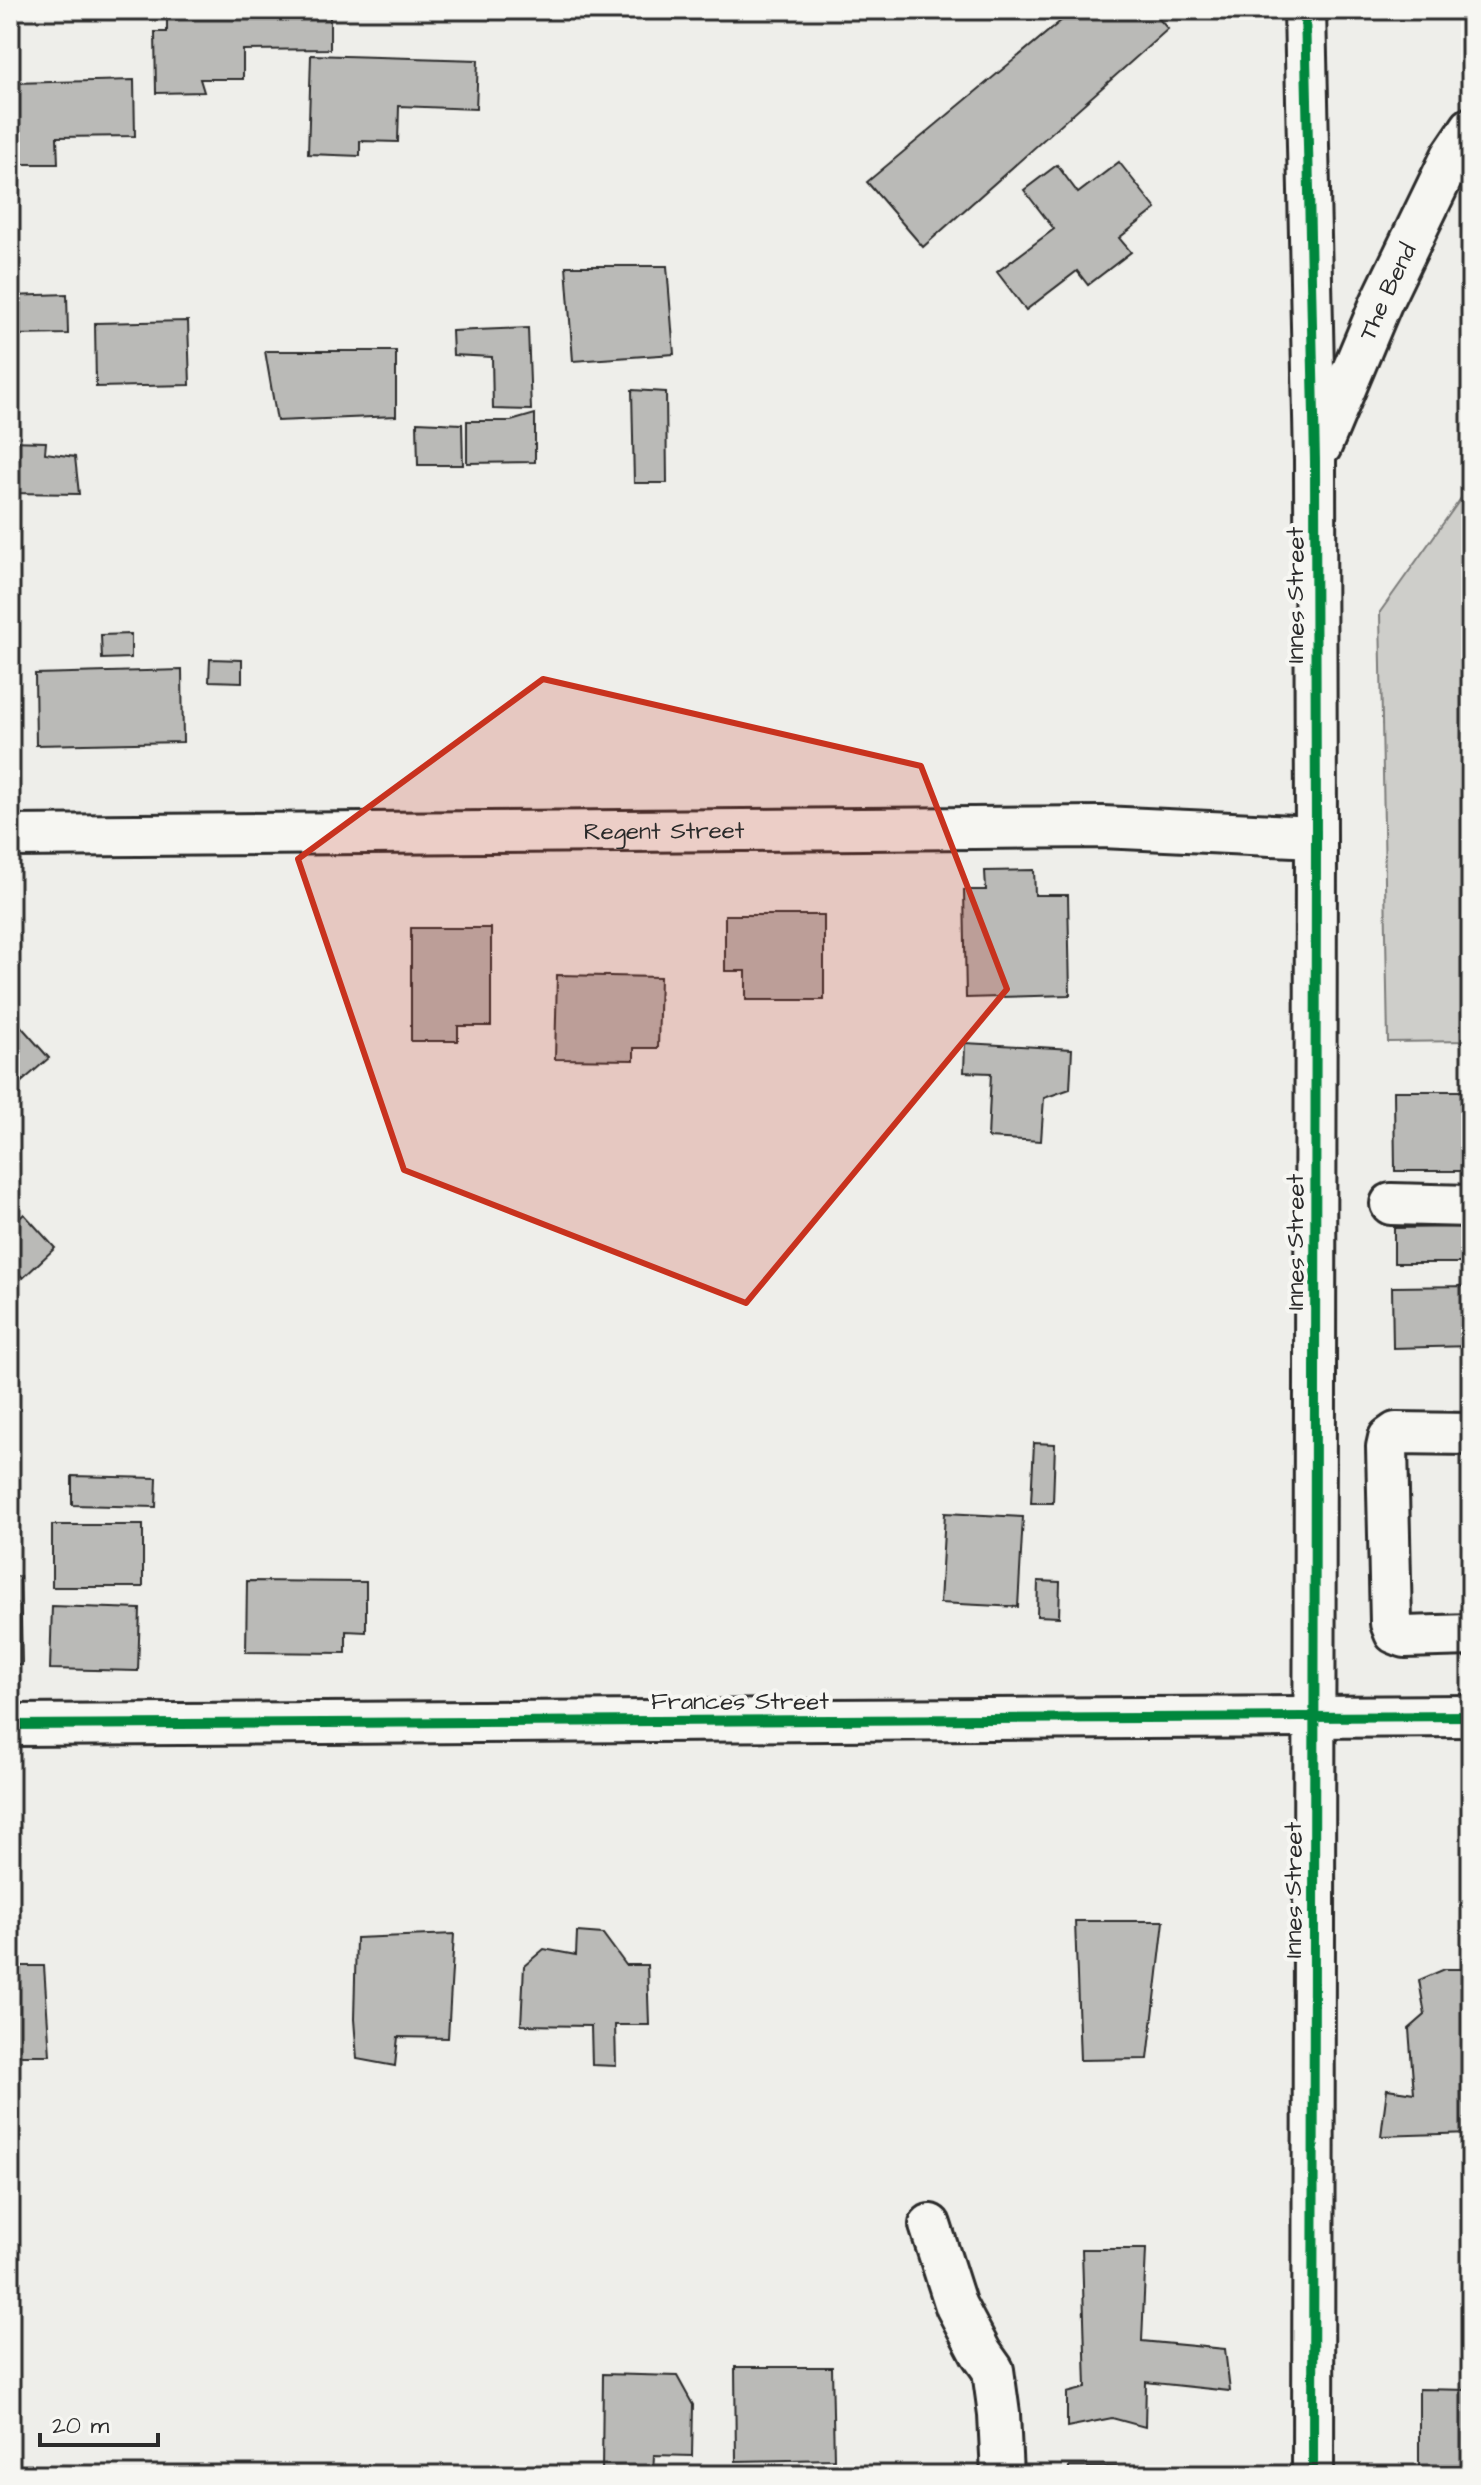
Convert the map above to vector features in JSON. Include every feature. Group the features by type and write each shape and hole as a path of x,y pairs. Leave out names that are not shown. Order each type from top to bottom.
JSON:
{"street":[{"name":"Innes Street","path":"1305,10 1315,461 1313,2475"},
{"name":"The Bend","path":"1315,461 1381,303 1452,156 1471,128"},
{"name":"Regent Street","path":"10,836 1102,827 1316,837"},
{"path":"1391,1204 1471,1206"},
{"path":"1471,1434 1396,1433 1389,1438 1387,1447 1391,1623 1395,1633 1405,1637 1471,1635"},
{"name":"Frances Street","path":"10,1725 1471,1716"},
{"path":"930,2225 956,2306 993,2370 1002,2475"}],"highlighted area":[{"path":"543,679 921,766 1007,989 746,1303 404,1170 298,859"}],"shaded area":[{"path":"1469,487 1471,1041 1388,1042 1380,612"}],"building":[{"path":"167,10 330,10 330,49 243,50 243,79 200,79 204,92 156,93 155,32 167,32"},
{"path":"1074,10 1151,10 1168,29 923,247 867,182"},
{"path":"311,55 478,60 476,109 399,106 398,142 360,141 360,156 308,154"},
{"path":"134,80 135,136 57,137 58,164 19,164 19,175 10,175 12,83"},
{"path":"1119,162 1156,209 1119,238 1131,252 1088,285 1077,271 1026,310 997,272 1054,229 1024,190 1057,165 1078,193"},
{"path":"566,266 667,266 674,354 573,361"},
{"path":"67,294 68,334 14,335 14,368 10,368 10,296"},
{"path":"188,321 190,385 96,387 95,323"},
{"path":"528,328 531,410 493,409 492,357 453,355 452,331"},
{"path":"265,351 396,351 396,416 277,421"},
{"path":"632,390 666,392 667,483 634,483"},
{"path":"535,414 535,462 467,463 467,421 511,421"},
{"path":"417,422 462,424 463,465 418,465"},
{"path":"10,441 46,442 45,453 75,457 79,494 10,493"},
{"path":"131,634 131,658 102,659 101,635"},
{"path":"210,659 242,660 242,682 209,681"},
{"path":"182,670 183,742 36,745 35,674"},
{"path":"1034,870 1035,895 1068,895 1070,995 966,998 964,890 986,890 985,871"},
{"path":"725,915 824,915 824,1000 746,1000 746,971 725,971"},
{"path":"411,928 491,928 491,1026 458,1026 458,1041 411,1041"},
{"path":"557,975 660,977 658,1048 634,1048 634,1060 555,1059"},
{"path":"10,1014 49,1058 10,1092"},
{"path":"965,1043 1072,1049 1070,1089 1044,1098 1041,1141 988,1138 991,1073 964,1072"},
{"path":"1394,1091 1471,1091 1471,1171 1395,1171"},
{"path":"24,1214 55,1248 23,1278 10,1264 10,1227"},
{"path":"1471,1227 1471,1263 1394,1263 1394,1228"},
{"path":"1471,1286 1471,1346 1393,1348 1392,1287"},
{"path":"1034,1443 1055,1444 1053,1503 1031,1503"},
{"path":"72,1476 157,1478 156,1507 72,1505"},
{"path":"945,1513 1023,1517 1018,1607 940,1603"},
{"path":"52,1525 143,1525 143,1587 52,1587"},
{"path":"20,1576 22,1665 10,1666 10,1577"},
{"path":"247,1581 366,1582 366,1632 346,1631 346,1653 246,1652"},
{"path":"1038,1581 1060,1582 1059,1617 1037,1616"},
{"path":"52,1606 140,1609 138,1671 50,1669"},
{"path":"1075,1921 1164,1921 1148,2059 1080,2060"},
{"path":"577,1932 603,1934 626,1965 647,1965 649,2025 615,2025 616,2066 592,2065 591,2026 521,2025 524,1966 544,1949 576,1955"},
{"path":"454,1934 448,2038 398,2037 395,2066 357,2059 354,2019 356,1938"},
{"path":"10,1966 44,1966 50,2055 10,2055"},
{"path":"1445,1969 1471,1969 1471,2133 1381,2136 1387,2089 1414,2093 1409,2029 1425,2015 1419,1980"},
{"path":"1082,2249 1146,2249 1142,2341 1225,2349 1230,2391 1146,2382 1145,2427 1112,2418 1067,2427 1067,2393 1086,2388"},
{"path":"735,2367 832,2367 834,2459 736,2461"},
{"path":"603,2374 677,2376 693,2405 692,2456 654,2455 653,2474 602,2473"},
{"path":"1419,2389 1471,2390 1471,2468 1419,2467"},
{"path":"1069,2467 1118,2467 1118,2475 1069,2475"}],"cycle path":[{"path":"1305,10 1315,461 1313,2475"},
{"path":"10,1725 1471,1716"}]}
